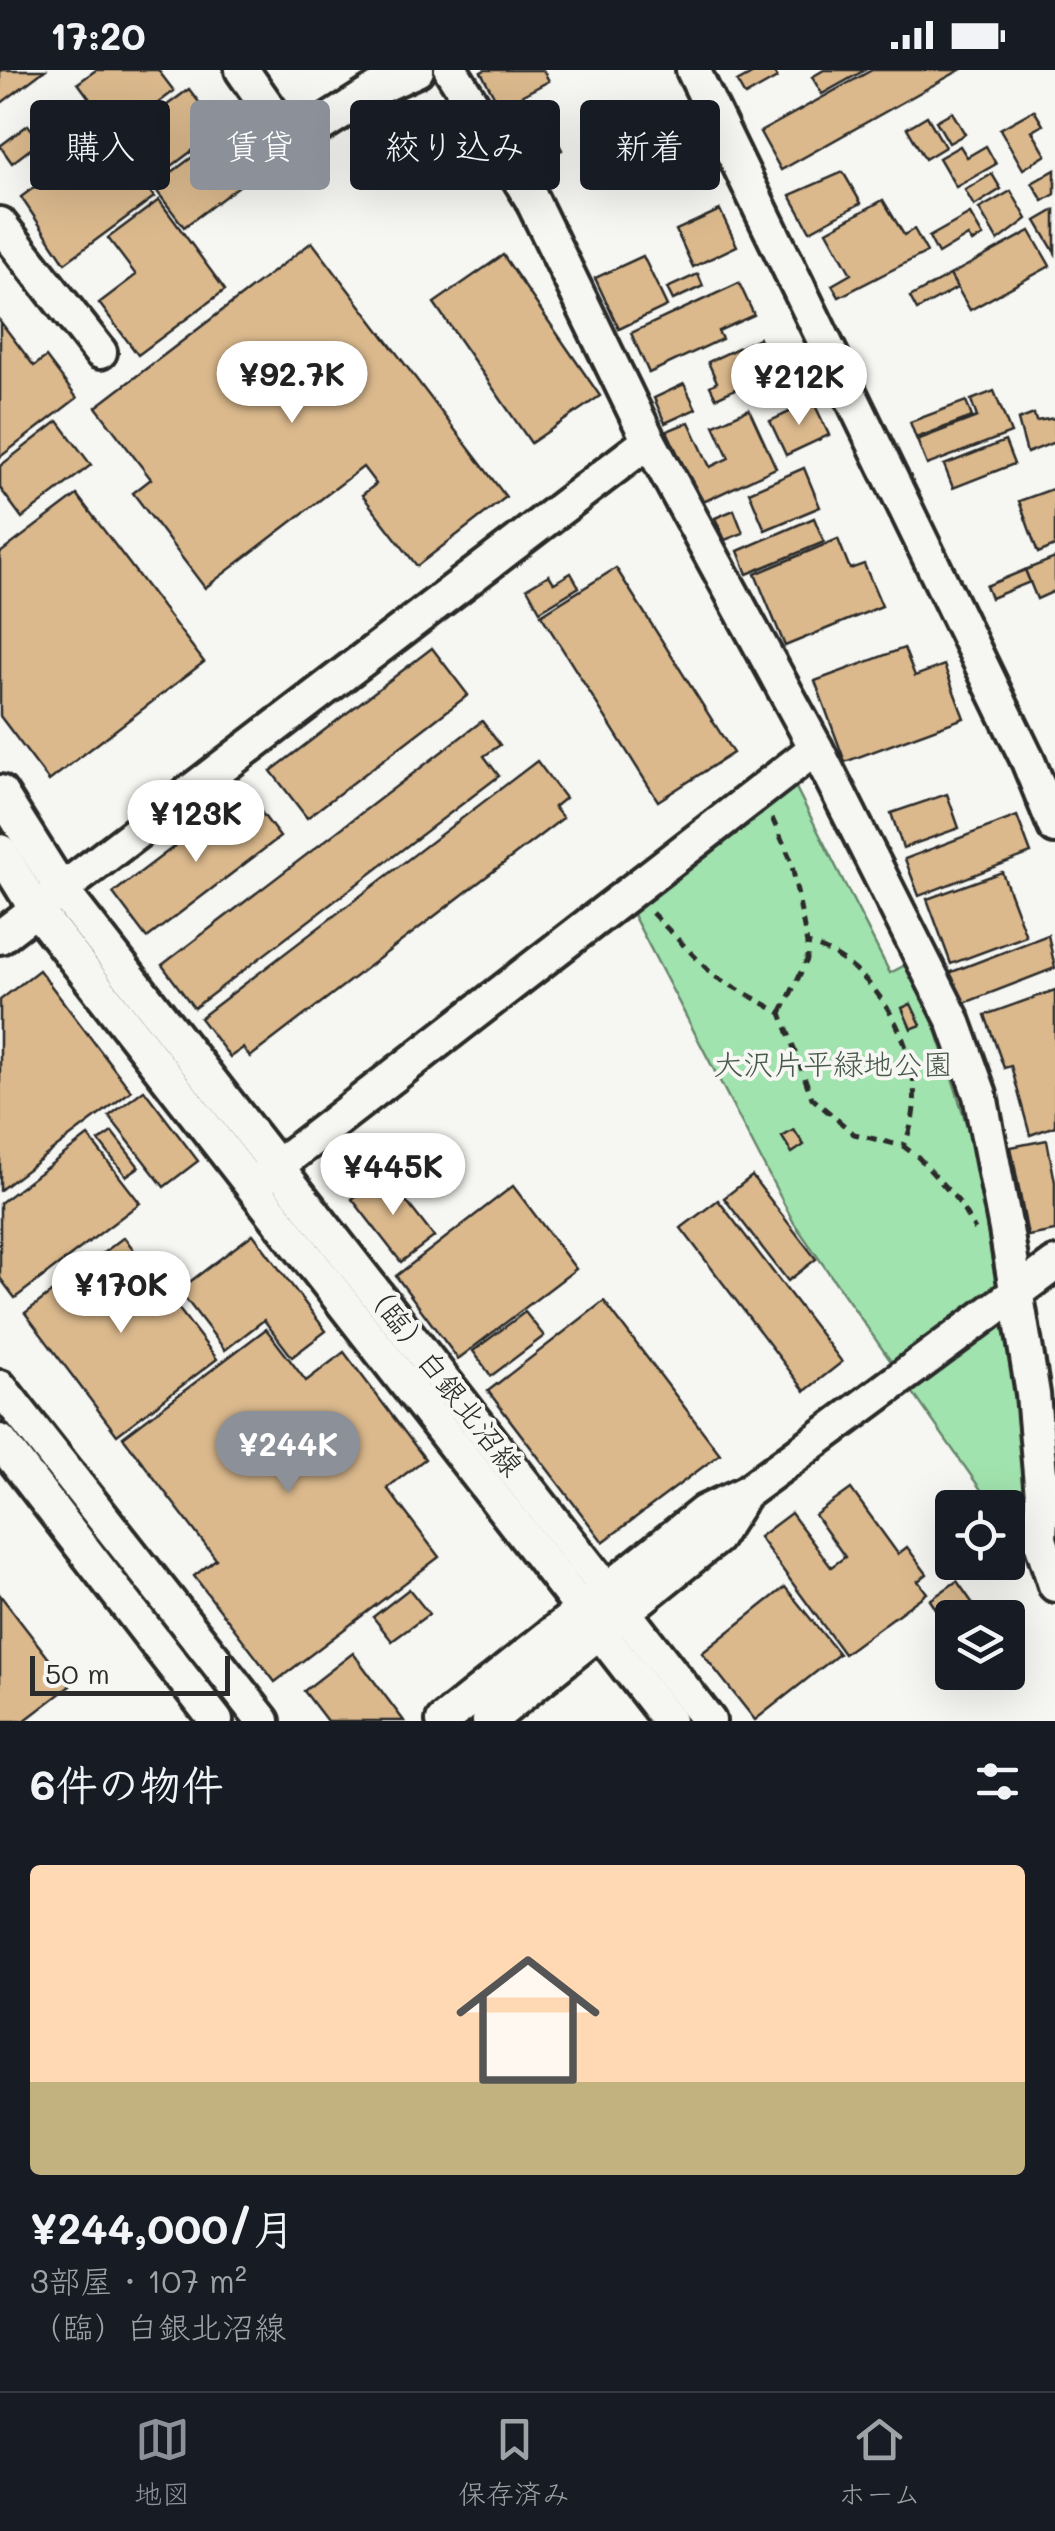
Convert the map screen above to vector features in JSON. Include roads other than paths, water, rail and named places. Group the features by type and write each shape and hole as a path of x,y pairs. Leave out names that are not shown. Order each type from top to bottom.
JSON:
{"street":[{"path":"242,70 294,143 381,78 417,70"},
{"path":"451,70 531,198 649,440 904,915 952,1020 980,1095 1034,1394 1042,1496 1040,1540 1055,1585"},
{"path":"692,70 1028,761 1055,827"},
{"path":"0,224 100,352"},
{"path":"0,936 649,440"},
{"path":"263,1177 816,748"},
{"name":"（臨）白銀北沼線","path":"0,792 48,899"},
{"name":"（臨）白銀北沼線","path":"0,851 48,899 605,1612 709,1721"},
{"path":"489,1721 704,1512 744,1494 1055,1264"},
{"path":"0,1386 263,1721"},
{"path":"0,1441 216,1721"},
{"path":"442,1721 605,1612"},
{"name":"（臨）白銀北沼線","path":"605,1612 669,1721"}],"park label":[{"name":"大沢片平緑地公園","path":"833,1065"}]}
